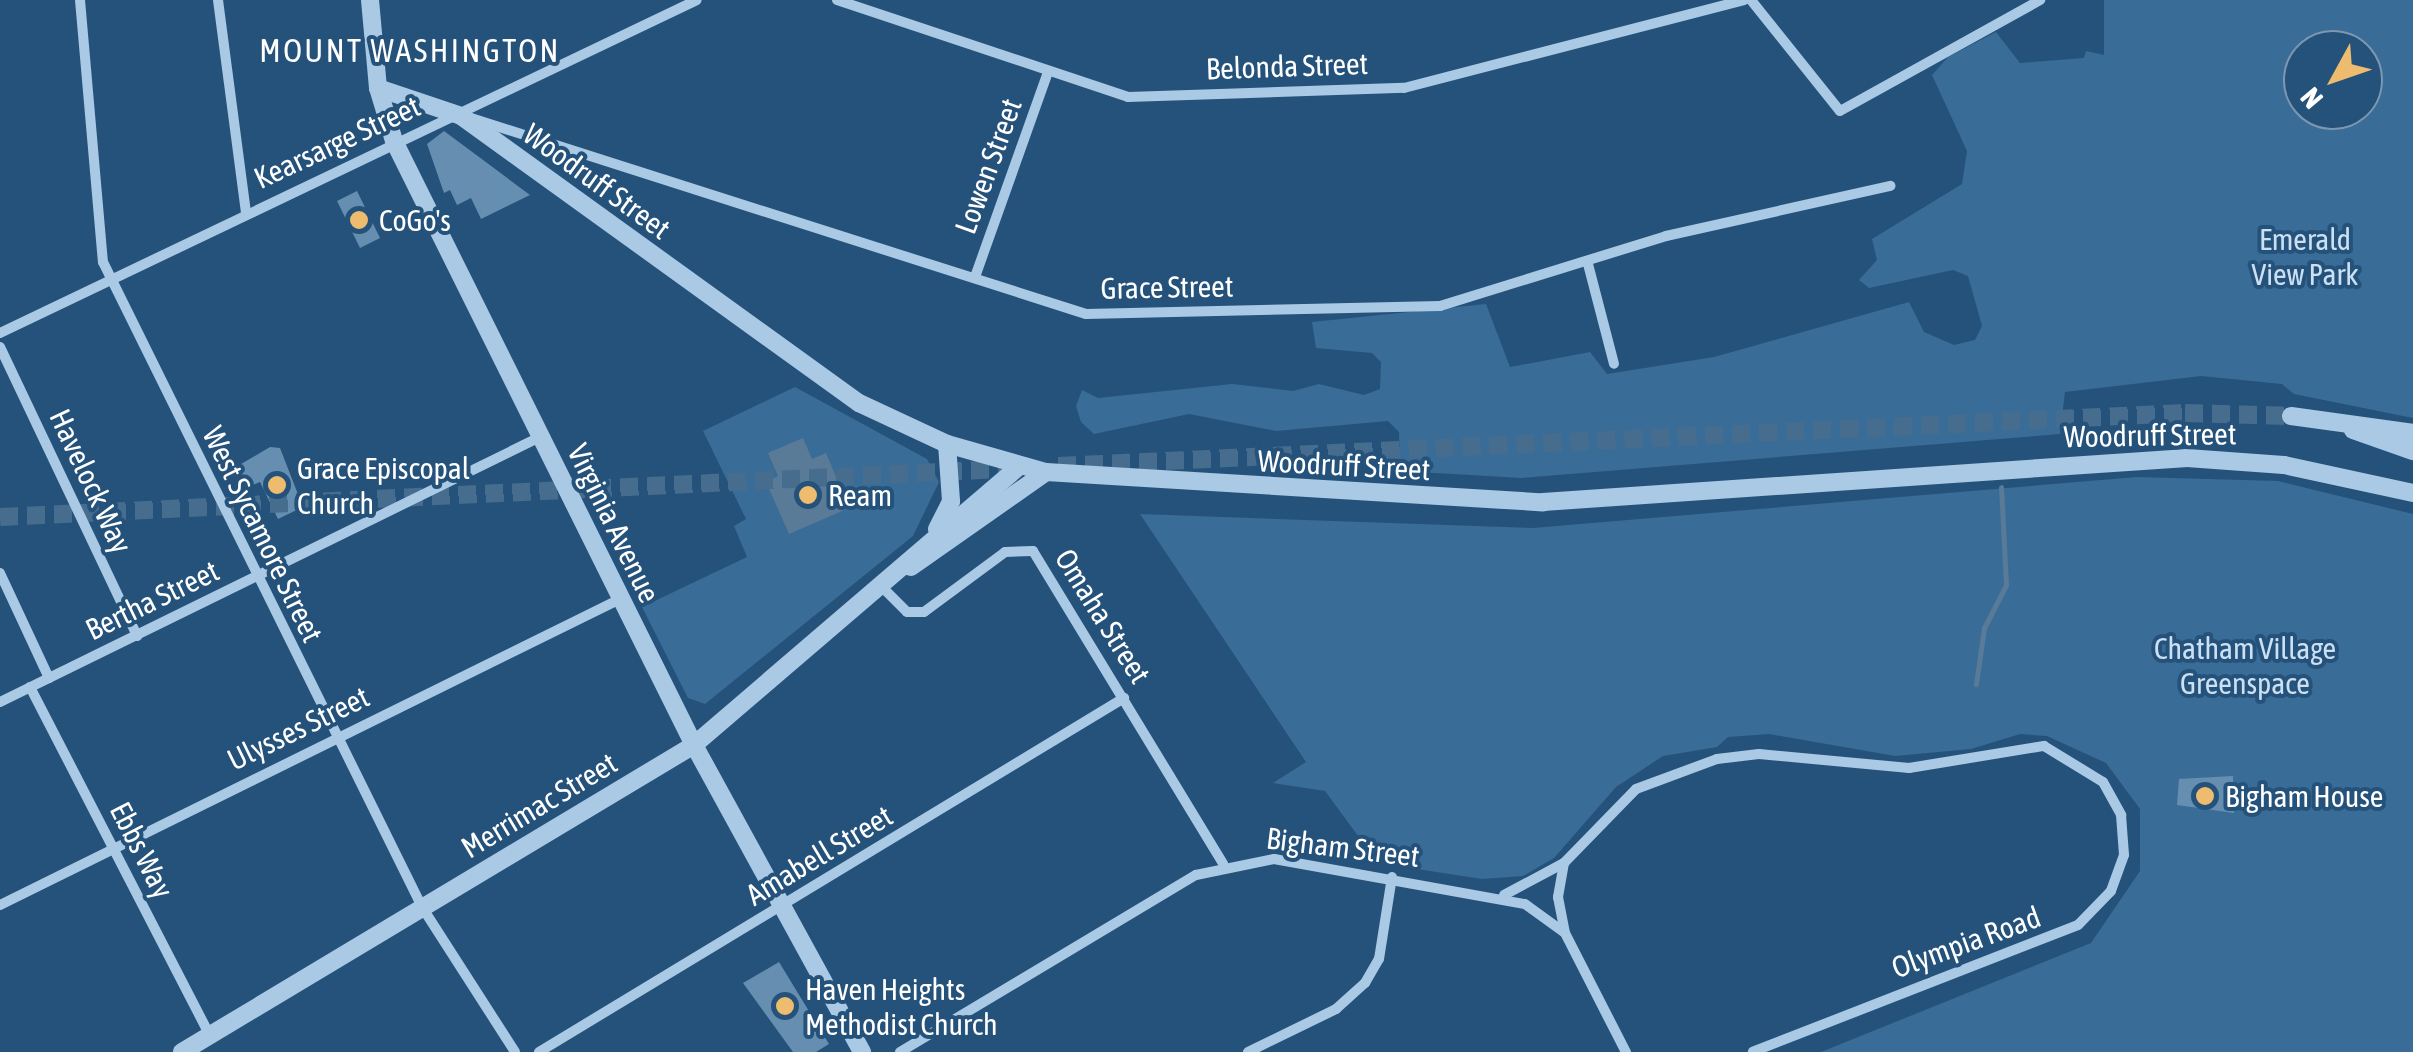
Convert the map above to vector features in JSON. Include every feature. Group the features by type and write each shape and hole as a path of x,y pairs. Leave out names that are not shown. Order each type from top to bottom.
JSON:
{"street":[{"name":"West Sycamore Street","path":"80,0 110,279 422,908 515,1052"},
{"path":"218,0 246,212"},
{"name":"Virginia Avenue","path":"370,0 378,88 394,141 694,744 862,1052"},
{"name":"Kearsarge Street","path":"0,333 394,141 460,116 697,0"},
{"name":"Belonda Street","path":"838,0 1128,97 1404,88 1748,0"},
{"path":"1748,0 1840,111 2040,0"},
{"name":"Lowen Street","path":"975,276 1048,72"},
{"name":"Woodruff Street","path":"378,88 460,116 835,388 947,444 1046,472 1543,502 2187,458 2297,467 2413,493"},
{"name":"Grace Street","path":"460,116 1105,314 1440,306 1684,232 1890,186"},
{"path":"1588,264 1614,364"},
{"name":"Havelock Way","path":"0,347 137,636"},
{"path":"2291,416 2413,432"},
{"path":"2334,422 2413,451"},
{"name":"Bertha Street","path":"0,702 540,437"},
{"path":"934,536 950,501 947,444"},
{"name":"Merrimac Street","path":"182,1052 694,744 902,572 934,536 1019,466"},
{"name":"Merrimac Street","path":"902,572 937,556 1046,472"},
{"name":"Omaha Street","path":"883,588 907,612 924,612 1005,552 1027,548 1124,698 1223,864"},
{"path":"0,573 49,678"},
{"name":"Ulysses Street","path":"0,904 620,599"},
{"name":"Ebbs Way","path":"30,687 210,1035"},
{"name":"Amabell Street","path":"539,1052 1124,698"},
{"name":"Olympia Road","path":"1564,862 1610,809 1661,775 1753,754 1909,768 2044,746 2093,771 2121,815 2119,876 2078,924 1752,1052"},
{"name":"Bigham Street","path":"900,1052 1223,864 1274,860 1504,895 1565,932"},
{"path":"1504,895 1564,862"},
{"path":"1564,862 1558,897 1565,932 1626,1052"},
{"path":"1248,1052 1343,1004 1365,983 1379,958 1392,877"}],"green space":[{"name":"Emerald View Park","path":"2104,0 2413,0 2413,418 2294,394 2282,384 2201,376 2065,392 2060,434 1522,478 1400,471 1399,432 1388,421 1276,431 1189,414 1094,434 1081,422 1076,406 1082,390 1098,398 1232,384 1293,391 1319,384 1364,395 1380,389 1381,362 1372,353 1316,348 1312,322 1486,304 1510,367 1590,352 1607,374 1714,357 1909,302 1924,332 1954,345 1975,340 1982,326 1968,276 1953,270 1869,288 1859,280 1877,260 1872,239 1962,184 1967,151 1932,75 1948,57 1996,32 2020,63 2084,58 2086,51 2104,55"},
{"path":"795,387 927,459 939,482 913,536 705,704 688,698 642,607 747,557 734,526 746,519 703,431"},
{"name":"Chatham Village Greenspace","path":"2137,477 2278,481 2413,514 2413,1052 1821,1052 2091,943 2140,871 2140,809 2106,763 2047,736 2020,734 1971,749 1895,756 1769,734 1728,737 1717,747 1663,756 1616,787 1554,858 1523,876 1482,879 1378,863 1325,791 1273,783 1306,762 1140,514 1533,528"}],"shaded area":[{"name":"Ream","path":"803,438 812,459 826,453 849,508 789,534 766,482 778,476 768,453"}],"building":[{"path":"444,131 530,195 481,219 471,198 457,205 450,190 444,193 427,144"},
{"name":"CoGo's","path":"357,191 380,238 360,248 337,201"},
{"name":"Grace Episcopal Church","path":"270,447 280,448 303,507 278,519 260,482 246,488 236,467"},
{"name":"Bigham House","path":"2233,776 2234,813 2177,805 2179,779"},
{"name":"Haven Heights Methodist Church","path":"779,962 829,1044 816,1052 793,1052 743,983"}],"waterway":[{"path":"1976,684 1984,628 2006,585 2001,487"}],"tunnel":[{"path":"1058,466 2185,413 2291,416"},
{"path":"0,517 1022,468"}],"place":[{"name":"CoGo's","path":"359,220"},
{"name":"Grace Episcopal Church","path":"277,485"},
{"name":"Ream","path":"808,495"},
{"name":"Bigham House","path":"2205,796"},
{"name":"Haven Heights Methodist Church","path":"785,1006"}],"district":[{"name":"MOUNT WASHINGTON","path":"410,51"}]}
